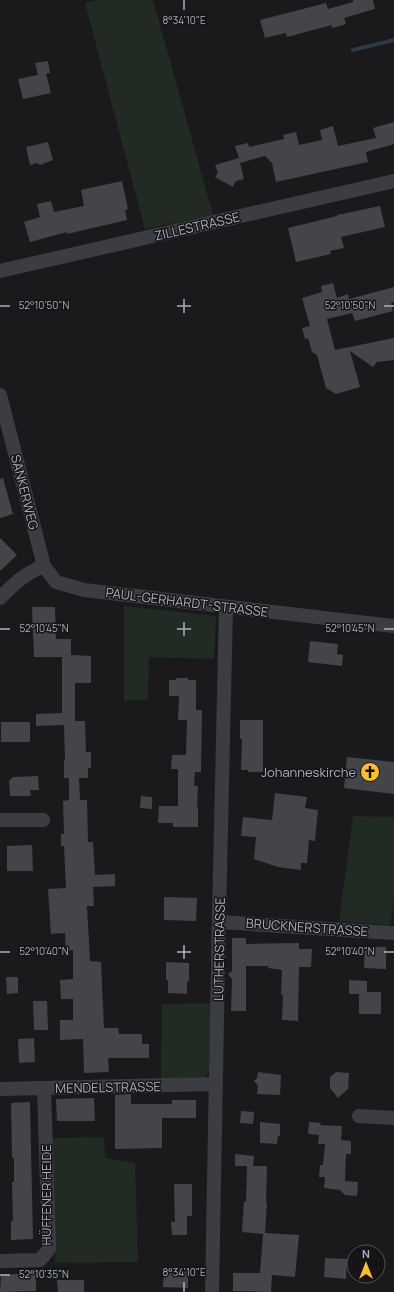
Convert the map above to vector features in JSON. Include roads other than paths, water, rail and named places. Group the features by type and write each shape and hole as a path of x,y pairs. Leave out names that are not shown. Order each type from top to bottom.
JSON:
{"street":[{"name":"ZILLESTRASSE","path":"0,271 394,181"},
{"name":"SANKERWEG","path":"0,395 44,566"},
{"path":"0,598 29,572 44,566"},
{"name":"PAUL-GERHARDT-STRASSE","path":"44,566 56,582 84,590 394,626"},
{"name":"LUTHERSTRASSE","path":"212,1292 215,1084 220,922 226,607"},
{"path":"0,820 43,820"},
{"name":"BRUCKNERSTRASSE","path":"220,922 394,933"},
{"name":"MENDELSTRASSE","path":"0,1089 215,1084"},
{"name":"HÜFFENER HEIDE","path":"0,1261 40,1260 49,1249 44,1089"},
{"path":"359,1116 394,1118"}],"waterway":[{"path":"353,50 394,40"}],"place":[{"name":"Johanneskirche","path":"370,772"}]}
